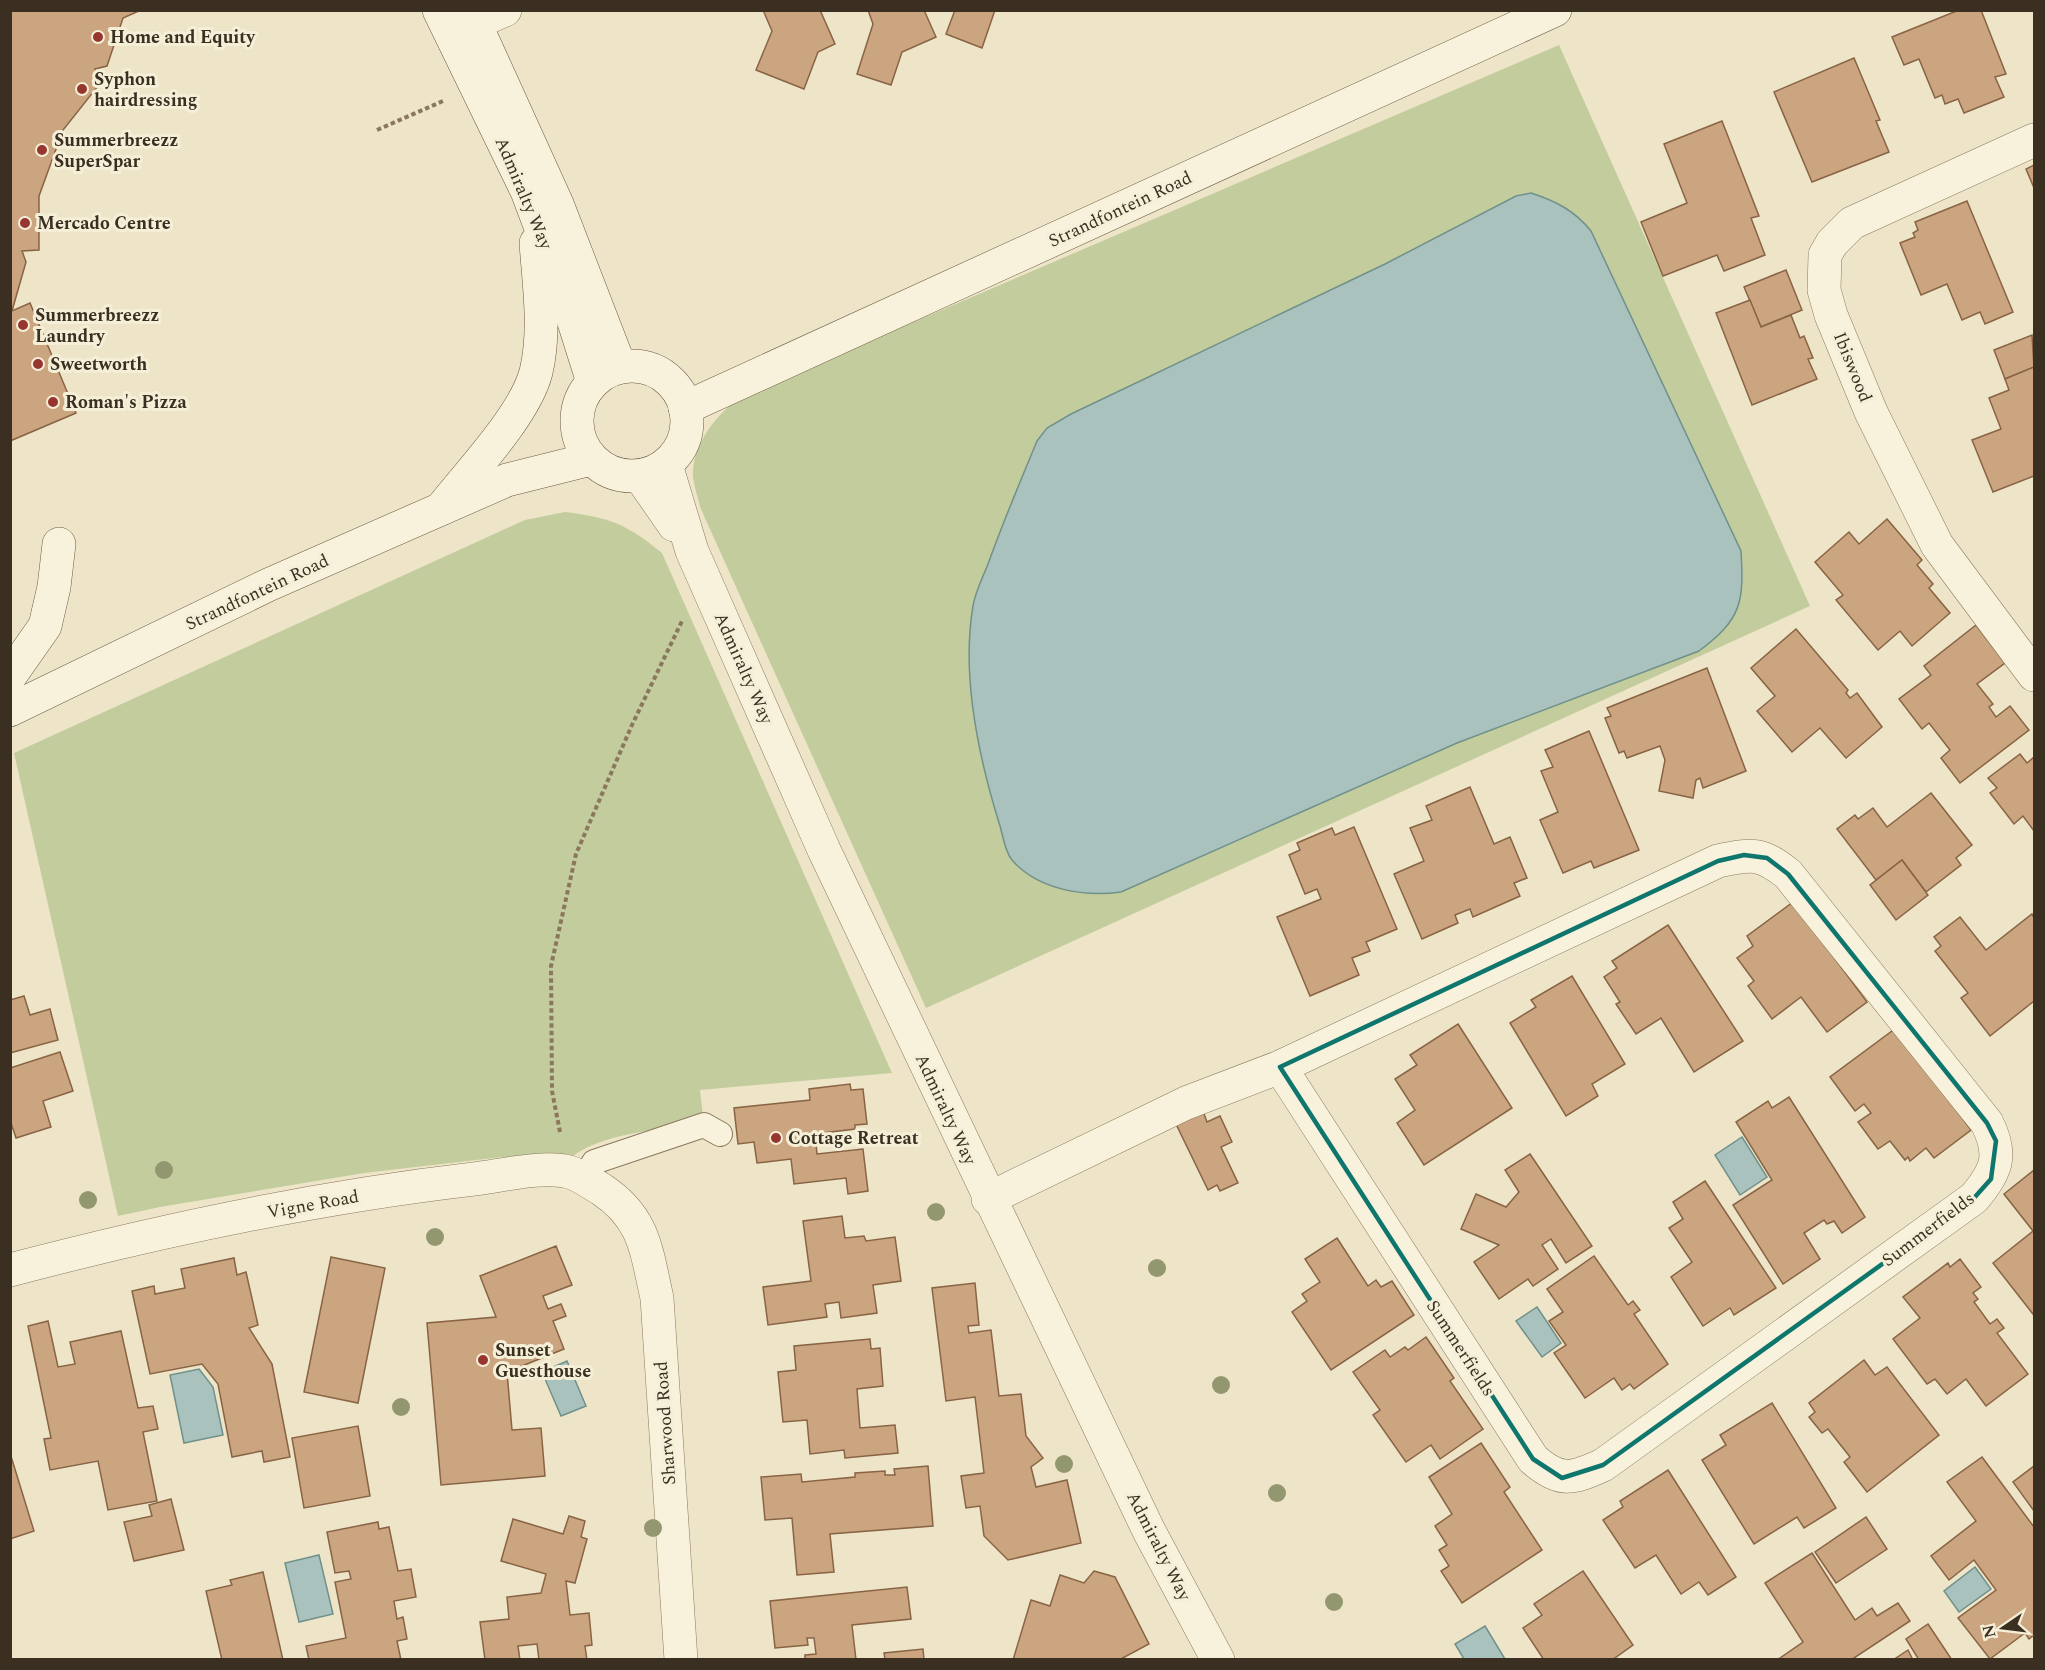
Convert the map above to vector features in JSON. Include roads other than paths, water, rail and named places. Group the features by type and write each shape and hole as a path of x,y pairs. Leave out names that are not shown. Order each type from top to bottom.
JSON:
{"street":[{"path":"458,19 504,10"},
{"name":"Strandfontein Road","path":"685,408 1555,10"},
{"name":"Admiralty Way","path":"458,19 476,84 527,191 562,284 606,374"},
{"name":"Admiralty Way","path":"458,19 557,204 606,374"},
{"name":"Ibiswood","path":"2034,140 1852,224 1832,243 1825,255 1823,271 1824,290 1831,315 1871,412 1913,501 1944,554 2034,675"},
{"path":"438,512 517,412 536,373 542,322 535,233 527,191"},
{"path":"639,366 658,372 674,385 685,408 687,424 684,440 677,453 653,471 622,476 605,470 591,459 581,444 577,427 582,395 606,374 639,366"},
{"name":"Strandfontein Road","path":"507,480 577,427"},
{"name":"Strandfontein Road","path":"10,710 259,590 507,480 591,459"},
{"name":"Admiralty Way","path":"653,471 698,564 824,850 988,1199 1149,1531 1218,1659"},
{"path":"10,676 45,626 54,587 59,544"},
{"name":"Summerfields","path":"988,1199 1186,1104 1280,1067 1718,861 1744,855 1767,858 1788,874 1987,1124 1996,1141 1997,1158 1991,1179 1974,1198 1603,1465 1578,1476 1562,1478 1546,1471 1533,1459 1280,1067"},
{"name":"Vigne Road","path":"10,1270 121,1241 276,1210 434,1184 541,1171 576,1175"},
{"name":"Sharwood Road","path":"576,1175 613,1197 636,1221 645,1245 657,1298 681,1659"}],"lane":[{"path":"576,1175 594,1162 704,1125 720,1134"}],"water":[{"path":"1531,193 1564,207 1591,231 1741,551 1742,584 1732,619 1713,640 1699,651 1457,743 1121,892 1092,893 1062,889 1048,885 1023,870 1012,860 1004,844 985,773 974,717 969,660 973,606 977,590 1037,441 1047,428 1071,414 1385,264 1516,196"},
{"path":"1742,1137 1767,1177 1740,1195 1715,1155"},
{"path":"1537,1307 1561,1343 1542,1357 1516,1321"},
{"path":"567,1361 586,1406 561,1416 542,1372"},
{"path":"199,1369 213,1387 223,1435 184,1443 170,1375"},
{"path":"319,1555 333,1614 299,1622 285,1563"},
{"path":"1975,1567 1991,1589 1959,1612 1944,1591"},
{"path":"1485,1626 1505,1659 1464,1659 1455,1644"}],"place":[{"name":"Home and Equity","path":"98,37"},
{"name":"Syphon hairdressing","path":"82,89"},
{"name":"Summerbreezz SuperSpar","path":"42,150"},
{"name":"Mercado Centre","path":"25,223"},
{"name":"Summerbreezz Laundry","path":"23,325"},
{"name":"Sweetworth","path":"38,364"},
{"name":"Roman's Pizza","path":"53,402"},
{"name":"Cottage Retreat","path":"776,1138"},
{"name":"Sunset Guesthouse","path":"483,1360"}]}
